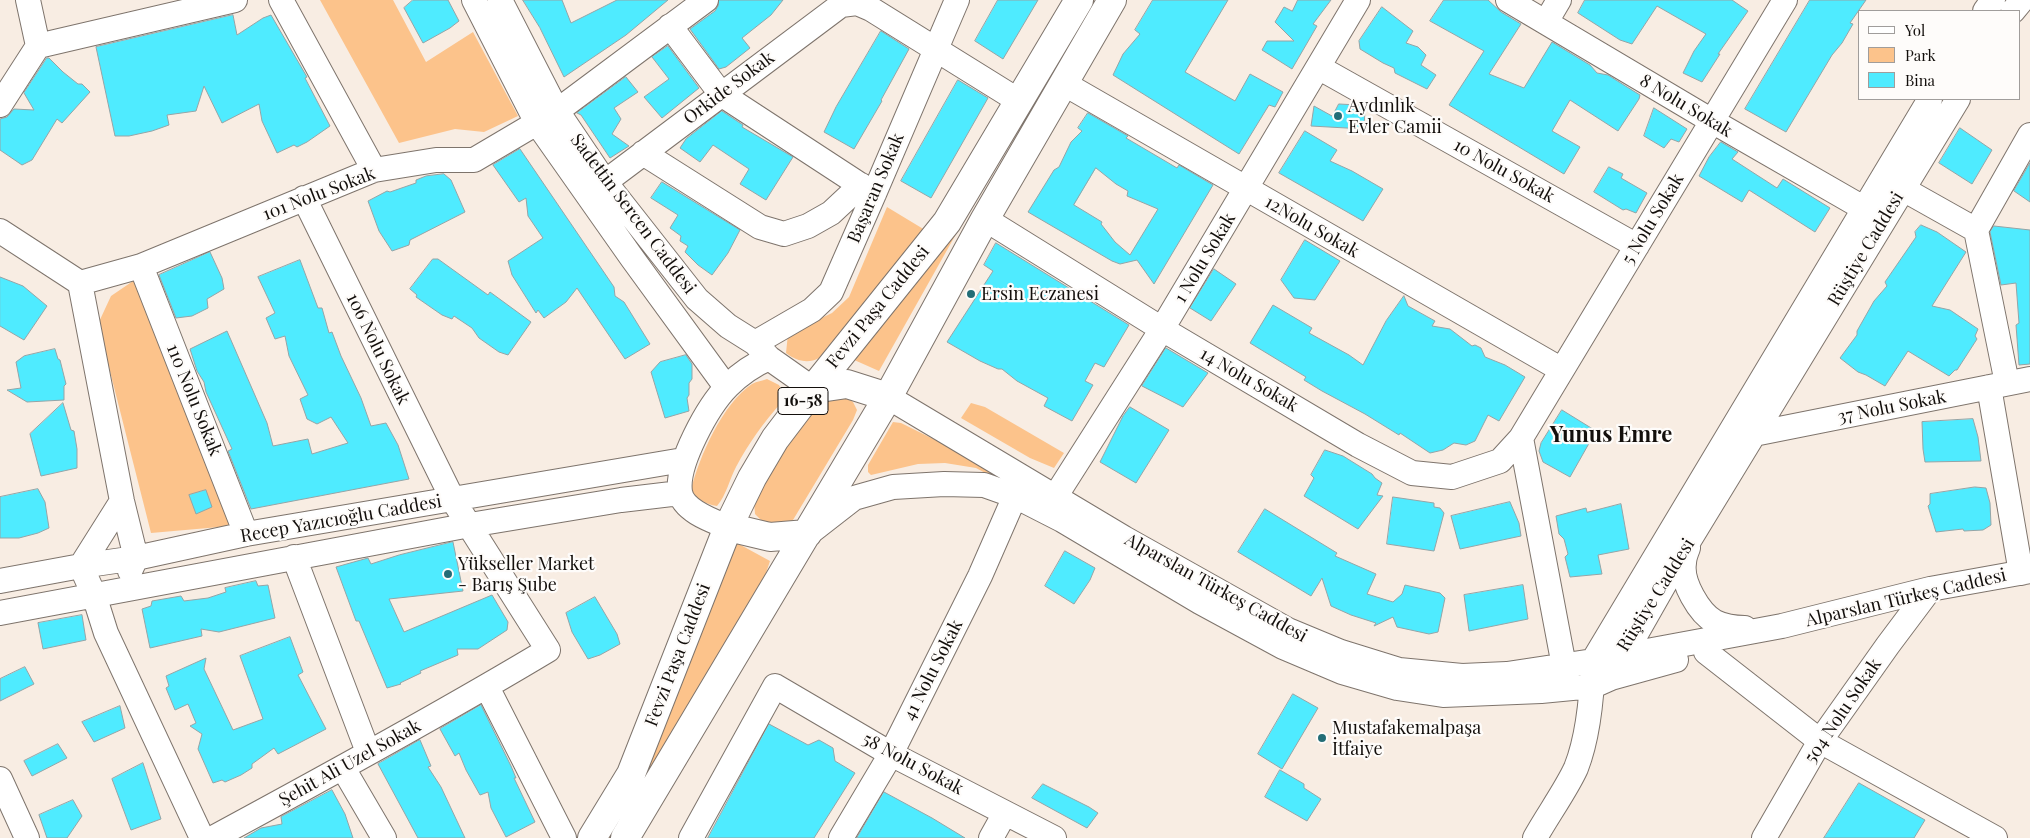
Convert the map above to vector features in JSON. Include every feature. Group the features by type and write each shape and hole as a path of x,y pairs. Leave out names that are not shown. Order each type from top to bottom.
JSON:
{"main road":[{"name":"Fevzi Paşa Caddesi","path":"592,838 631,774 728,527 752,478 775,439 812,389 947,222 1079,0"},
{"name":"Fevzi Paşa Caddesi","path":"625,838 888,397 985,219 1112,0"},
{"path":"812,389 847,384 888,397"},
{"path":"728,527 770,537 808,534"}],"street":[{"path":"28,0 38,46"},
{"path":"0,105 38,46 236,0"},
{"path":"281,0 374,170"},
{"name":"Sadettin Sercen Caddesi","path":"474,0 632,258 726,387"},
{"name":"Sadettin Sercen Caddesi","path":"500,0 547,117 605,182 697,299 728,326 812,389"},
{"name":"101 Nolu Sokak","path":"80,283 141,266 374,170 436,160 474,160 547,117 679,14 706,0"},
{"name":"Başaran Sokak","path":"683,460 701,424 726,387 749,368 762,350 812,310 831,292 867,190 957,0"},
{"name":"1 Nolu Sokak","path":"1054,509 1358,0"},
{"name":"8 Nolu Sokak","path":"1508,0 1865,209"},
{"path":"1546,22 1559,0"},
{"name":"5 Nolu Sokak","path":"1521,438 1785,0"},
{"path":"2014,10 2022,0"},
{"name":"Orkide Sokak","path":"605,182 841,5 857,3 871,9 935,49"},
{"path":"643,153 760,226 784,234 808,226 867,190 721,94 679,14"},
{"path":"935,49 1019,101"},
{"name":"10 Nolu Sokak","path":"1318,67 1637,246"},
{"name":"12Nolu Sokak","path":"1063,83 1562,370"},
{"name":"Rüştiye Caddesi","path":"1593,686 1593,661 1929,100"},
{"name":"Rüştiye Caddesi","path":"1593,686 1632,641 1690,539 1957,100"},
{"path":"2026,572 1976,230 2030,135"},
{"path":"1903,189 1976,230"},
{"name":"106 Nolu Sokak","path":"304,198 452,500 470,525"},
{"name":"14 Nolu Sokak","path":"985,219 1162,329 1358,445 1412,473 1452,477 1500,461 1521,438"},
{"path":"0,231 80,283 122,501 136,558 120,590 106,633"},
{"name":"110 Nolu Sokak","path":"141,266 246,534"},
{"name":"37 Nolu Sokak","path":"1754,434 2030,379"},
{"name":"Alparslan Türkeş Caddesi","path":"888,397 1054,509 1200,602 1283,647 1342,672 1397,688 1444,695 1496,694 1593,686 1611,678 1706,652 1782,626"},
{"path":"1521,438 1564,666"},
{"path":"683,460 680,493 689,507 728,527"},
{"name":"Recep Yazıcıoğlu Caddesi","path":"0,581 136,558 246,534 683,460"},
{"path":"808,534 854,498 893,487 944,484 984,485 1054,509"},
{"name":"Recep Yazıcıoğlu Caddesi","path":"0,613 470,525 621,500 680,493"},
{"name":"41 Nolu Sokak","path":"841,838 890,754 980,576 1015,496"},
{"path":"122,501 81,566 94,595 106,633 202,838"},
{"name":"Alparslan Türkeş Caddesi","path":"1054,509 1124,538 1245,608 1288,630 1341,652 1399,670 1462,676 1507,674 1618,657 1782,626 1930,590 2026,572"},
{"name":"Şehit Ali Uzel Sokak","path":"213,838 343,768 368,752 487,687 548,650 470,525"},
{"path":"1690,539 1683,565 1688,590 1697,605 1714,622 1734,628 1782,626"},
{"path":"294,557 368,752"},
{"name":"504 Nolu Sokak","path":"1764,838 1820,740 1930,590"},
{"path":"1706,652 1820,740 1995,838"},
{"name":"58 Nolu Sokak","path":"691,838 775,686 890,754 1054,838"},
{"path":"1535,838 1576,768 1586,734 1593,686"},
{"path":"487,687 564,838"},
{"path":"343,768 384,838"},
{"path":"0,779 28,838"},
{"path":"991,838 1006,813"}],"green space":[{"path":"320,0 393,0 426,62 473,32 518,116 484,132 455,129 399,143"},
{"path":"887,207 925,230 819,358 806,361 790,356 786,353 788,334 832,313 849,297"},
{"path":"957,225 960,227 879,371 852,359"},
{"path":"136,279 231,526 151,533 98,324 111,296"},
{"path":"767,379 779,385 785,396 746,450 717,506 705,503 691,490 706,447 731,404 752,384"},
{"path":"845,396 853,402 857,410 853,420 793,520 784,529 764,523 755,514 754,502 780,452 808,415 835,397"},
{"path":"971,403 985,407 1064,453 1054,468 1030,458 961,418"},
{"path":"893,422 901,423 998,471 997,475 989,475 976,468 945,463 918,464 871,475 868,472 868,465"},
{"path":"737,543 770,561 766,573 614,838 604,838 729,554"}],"building":[{"path":"413,0 448,0 459,21 423,43 404,8"},
{"path":"523,0 562,0 571,23 617,0 668,0 626,35 564,77 540,28"},
{"path":"719,0 783,0 771,15 742,38 750,48 726,67 719,69 690,29 715,11"},
{"path":"998,0 1038,0 1003,59 975,41"},
{"path":"1153,0 1228,0 1185,72 1235,101 1250,74 1283,92 1275,107 1269,105 1239,154 1113,75 1123,54 1140,34 1135,30"},
{"path":"1298,0 1331,0 1313,24 1317,26 1292,69 1262,50 1267,41 1294,41 1275,22 1284,7 1292,11"},
{"path":"1444,0 1488,0 1501,12 1521,24 1489,74 1524,88 1552,42 1590,65 1597,73 1608,75 1640,95 1639,99 1618,131 1570,100 1552,131 1580,147 1564,174 1449,105 1484,51 1430,21"},
{"path":"1585,0 1732,0 1748,11 1718,54 1720,54 1702,82 1683,73 1694,51 1706,34 1657,6 1632,44 1620,40 1578,13"},
{"path":"1810,0 1866,0 1850,23 1853,24 1842,43 1832,55 1786,132 1745,109"},
{"path":"1382,7 1413,31 1406,43 1418,47 1426,55 1421,65 1436,75 1427,89 1395,73 1394,68 1360,49 1359,41"},
{"path":"233,15 237,35 271,15 307,77 305,78 330,126 307,142 297,147 294,145 277,153 262,121 259,104 222,123 204,86 196,111 167,115 169,125 152,131 129,136 115,136 96,47"},
{"path":"881,31 909,49 854,149 824,132 836,107"},
{"path":"668,46 699,88 662,118 644,97 669,79 652,57"},
{"path":"47,58 90,92 62,123 57,119 32,160 22,165 0,150 0,119 7,117 14,109 34,110 24,93"},
{"path":"626,77 638,92 614,108 621,119 612,134 629,146 610,158 581,115 577,113"},
{"path":"958,80 988,98 931,198 901,181"},
{"name":"Aydınlık Evler Camii","path":"1339,104 1358,105 1365,109 1364,129 1311,126 1314,106 1332,116"},
{"path":"1654,108 1687,129 1679,142 1671,139 1664,148 1644,136"},
{"path":"722,111 743,125 742,127 793,157 766,200 740,184 749,169 713,145 700,162 680,148 686,139"},
{"path":"1088,113 1177,168 1179,165 1213,185 1154,284 1137,260 1120,264 1112,261 1028,212 1054,170 1059,167 1071,142 1082,131 1078,128","holes":["1096,168 1128,191 1127,196 1158,209 1130,255 1115,242 1101,224 1102,222 1074,205"]},
{"path":"1960,128 1992,150 1972,184 1939,163"},
{"path":"1305,131 1337,150 1330,161 1383,189 1363,221 1279,173"},
{"path":"1721,142 1738,152 1732,159 1777,188 1783,179 1830,208 1815,232 1749,190 1742,202 1699,176 1709,157"},
{"path":"520,149 614,287 615,296 624,302 650,344 625,359 577,288 566,302 544,318 538,310 536,313 512,275 508,261 543,238 528,216 526,198 519,202 493,165"},
{"path":"2030,163 2030,202 2014,191"},
{"path":"1609,167 1623,174 1621,178 1647,193 1636,213 1626,209 1623,210 1594,192"},
{"path":"444,174 451,180 465,212 410,240 409,245 392,251 379,231 368,201 387,191 390,192 416,183 416,180 426,176"},
{"path":"662,182 740,230 728,253 712,275 685,252 688,246 680,241 681,236 670,228 678,215 651,198"},
{"path":"1921,225 1937,232 1966,252 1932,306 1950,310 1978,329 1975,336 1977,339 1957,370 1949,376 1908,351 1885,386 1858,372 1840,358 1857,335 1857,331 1874,301 1887,286 1885,282 1916,237 1915,232"},
{"path":"1994,226 2030,230 2030,364 2019,365 2016,325 2019,323 2016,283 2001,285 1990,232"},
{"path":"1305,240 1340,261 1315,300 1294,298 1281,280"},
{"path":"996,243 1129,325 1104,367 1095,363 1085,381 1093,385 1072,421 1044,406 1048,398 1017,381 1002,369 980,361 947,342 993,271 984,265"},
{"path":"210,252 222,278 224,289 207,299 208,308 192,316 176,318 159,275"},
{"path":"433,259 438,259 488,295 490,292 531,322 508,355 499,352 479,338 472,328 454,316 452,319 442,315 416,297 417,295 410,289"},
{"path":"300,260 318,308 322,308 329,333 332,332 371,426 386,423 398,445 409,479 251,509 228,451 232,449 206,392 204,382 197,371 190,349 227,331 267,423 273,446 308,439 312,454 348,443 331,417 317,424 307,419 300,399 308,395 289,356 285,336 275,339 266,318 275,313 258,277"},
{"path":"1214,269 1236,284 1211,321 1190,308"},
{"path":"0,277 23,286 47,306 24,340 0,326"},
{"path":"1404,296 1408,306 1435,321 1432,326 1450,329 1472,346 1475,345 1481,348 1485,357 1505,365 1525,377 1499,421 1488,415 1475,441 1466,445 1454,443 1443,450 1430,453 1400,433 1399,435 1304,380 1306,377 1250,343 1273,305 1312,328 1309,333 1363,365 1386,321"},
{"path":"1166,348 1208,373 1183,407 1142,386"},
{"path":"55,349 66,384 64,386 64,400 27,402 7,390 21,388 16,362 24,356"},
{"path":"686,355 692,364 692,379 689,383 689,395 687,398 689,411 665,418 651,372 660,362"},
{"path":"63,403 71,430 74,431 77,449 77,468 41,476 30,434"},
{"path":"1130,407 1169,430 1136,483 1100,462 1123,416"},
{"path":"1562,410 1596,431 1570,477 1543,462 1539,451 1541,443"},
{"path":"1973,419 1978,437 1981,461 1925,462 1922,422"},
{"path":"1325,450 1343,456 1372,474 1382,483 1377,495 1383,496 1358,529 1304,496 1314,478 1311,475"},
{"path":"1975,487 1986,488 1990,503 1991,525 1983,530 1964,531 1963,529 1936,532 1928,506 1930,504 1930,494"},
{"path":"38,489 45,502 49,528 19,538 0,538 0,497"},
{"path":"206,490 212,507 196,514 189,495"},
{"path":"1393,497 1434,503 1434,507 1440,508 1444,513 1434,551 1387,544"},
{"path":"1510,502 1519,523 1521,536 1460,549 1451,516"},
{"path":"1621,504 1629,549 1598,555 1602,574 1570,577 1565,557 1568,554 1564,539 1559,534 1556,516 1586,508 1587,512"},
{"path":"1265,509 1337,553 1335,556 1376,574 1367,594 1393,602 1402,594 1405,585 1440,593 1445,598 1438,632 1429,634 1397,627 1393,617 1374,626 1376,623 1331,606 1322,578 1311,596 1238,552"},
{"path":"453,542 463,591 389,599 404,632 492,595 508,622 507,630 478,649 457,649 458,655 420,671 421,673 401,684 387,688 359,621 356,621 336,567 368,558 371,564"},
{"path":"1065,551 1095,568 1090,580 1074,604 1045,586"},
{"path":"256,581 258,586 268,585 275,618 219,632 201,629 202,636 150,648 142,609 151,606 152,601 181,596 184,601 208,598 226,592 225,588"},
{"path":"1523,585 1528,619 1469,631 1464,595"},
{"path":"595,597 617,634 620,644 588,659 572,632 566,613"},
{"path":"82,615 86,640 43,649 38,623"},
{"path":"290,637 303,672 298,675 326,729 278,754 274,748 252,764 252,768 241,775 225,782 222,780 213,783 198,749 202,734 190,726 196,723 188,704 175,710 166,688 169,686 166,676 206,658 204,669 233,730 263,719 240,656"},
{"path":"25,667 34,684 0,701 0,679"},
{"path":"1293,694 1318,708 1282,769 1258,754"},
{"path":"481,705 511,766 516,778 514,778 535,822 506,837 491,808 488,792 480,795 459,753 455,756 440,729"},
{"path":"120,706 125,728 94,742 82,722"},
{"path":"769,724 808,745 819,740 833,748 835,761 855,773 814,838 708,838"},
{"path":"420,740 431,766 428,767 441,787 465,838 418,838 378,764"},
{"path":"58,744 67,758 32,776 24,761"},
{"path":"143,763 161,819 131,830 112,779"},
{"path":"1280,770 1304,784 1304,788 1321,799 1307,821 1265,797"},
{"path":"1859,783 1925,820 1914,838 1824,838"},
{"path":"1043,784 1098,813 1087,828 1032,798"},
{"path":"332,790 345,814 353,838 244,838 261,828 282,824 281,817"},
{"path":"884,792 932,818 965,838 857,838"},
{"path":"73,800 82,816 67,838 47,838 39,815"}],"place":[{"name":"Aydınlık Evler Camii","path":"1338,116"},
{"name":"Ersin Eczanesi","path":"971,294"},
{"name":"Yükseller Market - Barış Şube","path":"448,574"},
{"name":"Mustafakemalpaşa İtfaiye","path":"1322,738"}],"district":[{"name":"Yunus Emre","path":"1611,435"}]}
